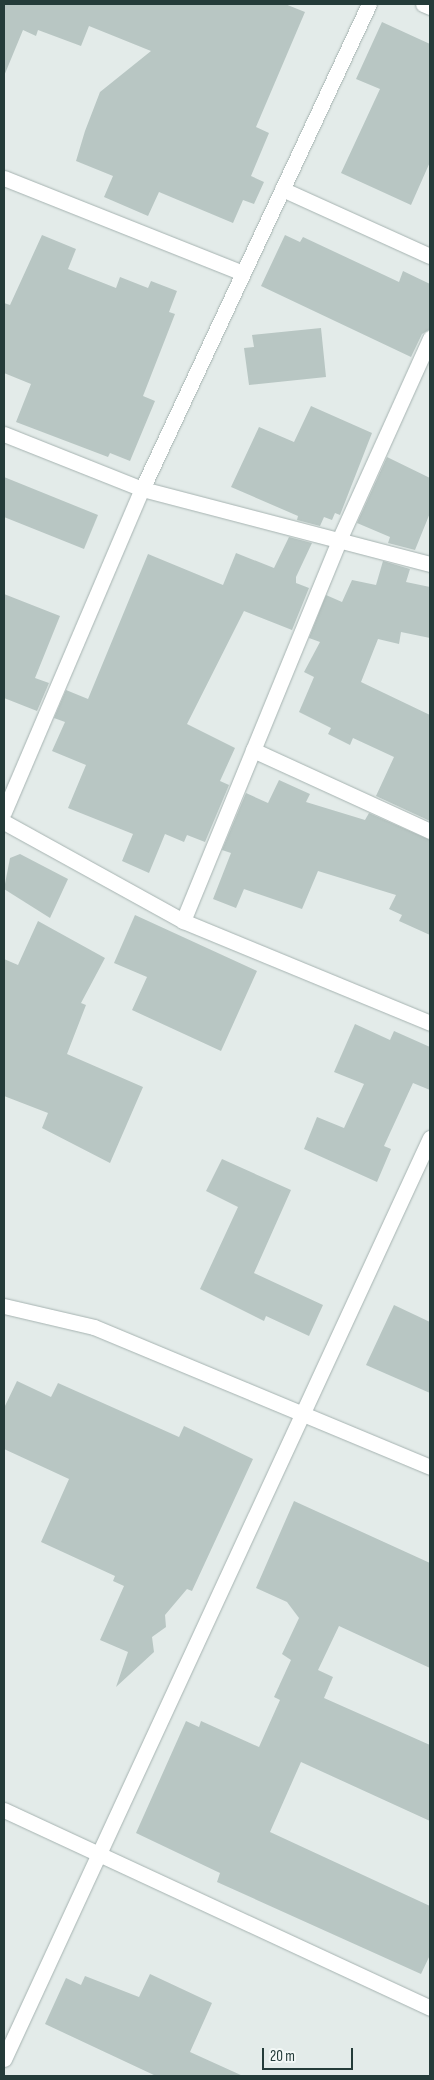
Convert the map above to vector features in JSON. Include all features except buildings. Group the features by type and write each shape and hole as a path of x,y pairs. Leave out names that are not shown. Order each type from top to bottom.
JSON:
{"street":[{"path":"4,812 142,489 369,4"},
{"path":"423,4 430,7"},
{"path":"4,178 243,273"},
{"path":"282,189 430,256"},
{"path":"183,921 339,540 430,338"},
{"path":"4,434 142,489 430,564"},
{"path":"253,750 430,831"},
{"path":"4,822 183,921 430,1023"},
{"path":"4,2058 101,1855 430,1138"},
{"path":"4,1306 94,1327 304,1410 430,1467"},
{"path":"4,1810 430,2008"}]}
